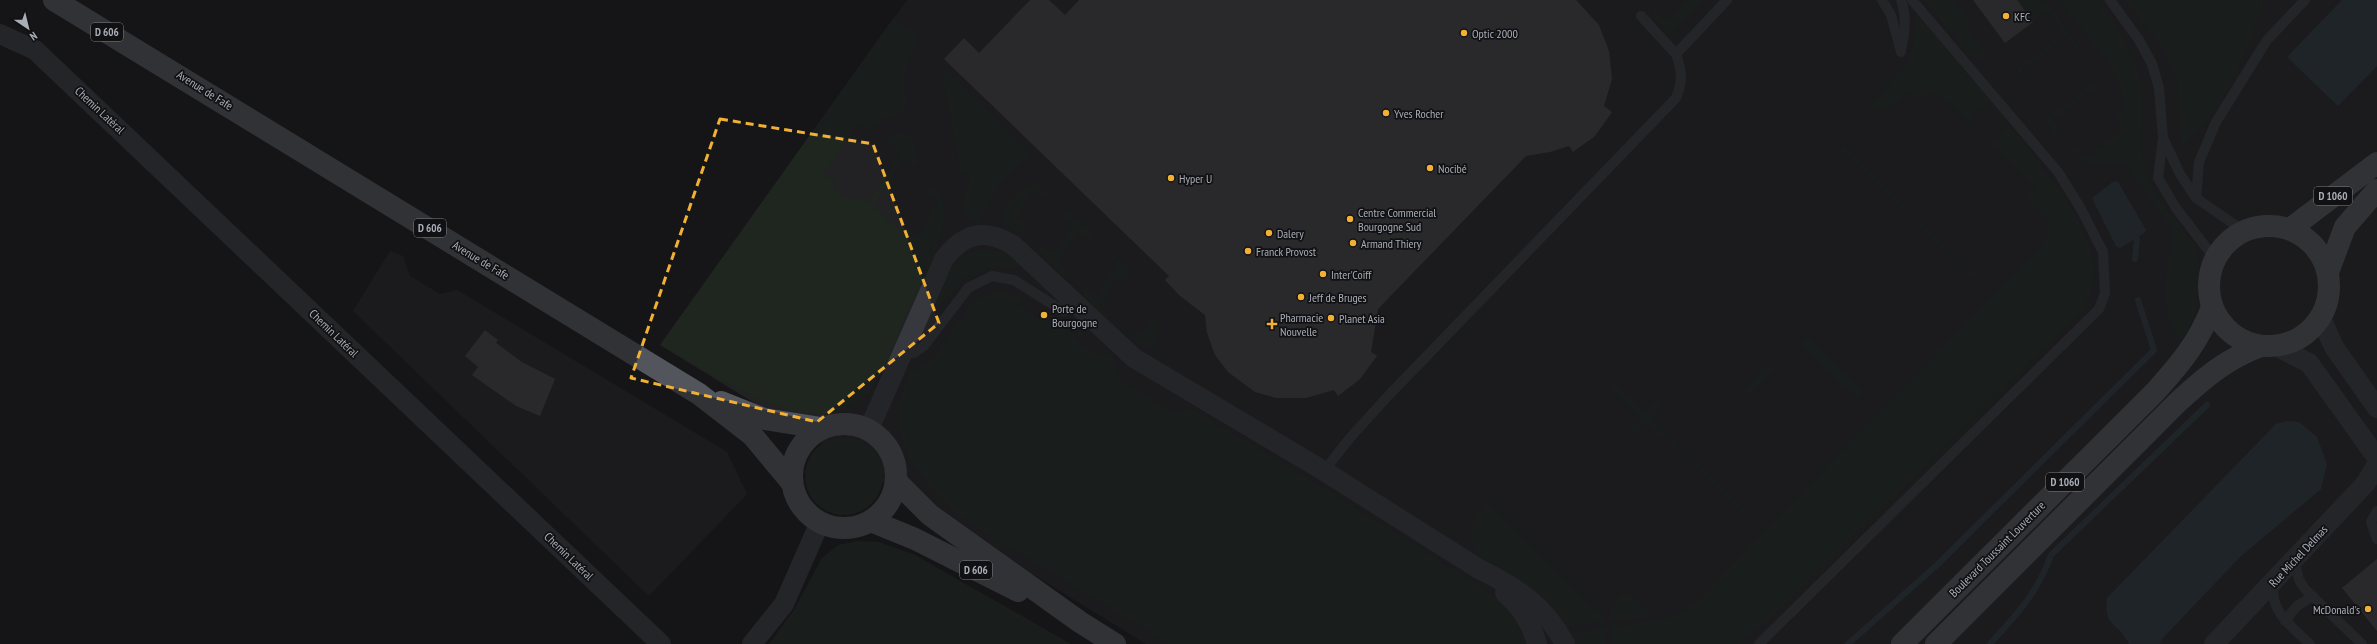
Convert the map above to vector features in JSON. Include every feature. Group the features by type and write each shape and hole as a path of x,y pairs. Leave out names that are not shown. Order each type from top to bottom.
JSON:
{"main road":[{"name":"Avenue de Fafe","path":"54,0 160,63 699,394 752,435 792,483"},
{"name":"D 1060","path":"2290,229 2377,163"},
{"name":"D 1060","path":"2328,272 2346,227 2377,190"},
{"path":"2275,225 2290,229 2312,243 2320,253 2328,272 2330,287 2327,303 2321,318 2302,337 2269,346 2245,342 2231,334 2220,322 2212,307 2208,291 2210,274 2215,259 2227,242 2244,231 2259,226 2275,225"},
{"name":"Boulevard Toussaint Louverture","path":"1902,644 2155,392 2188,355 2205,326 2212,307"},
{"name":"Boulevard Toussaint Louverture","path":"1936,644 2182,398 2208,375 2237,355 2269,346"},
{"name":"Avenue de Fafe","path":"699,394 764,419 822,428"},
{"path":"837,424 854,424 869,429 882,439 891,451 896,466 896,481 892,497 883,511 871,521 849,527 837,528 820,522 804,508 797,499 792,483 793,466 798,451 808,438 822,428 837,424"},
{"name":"D 606","path":"896,481 930,515 1080,622 1115,644"},
{"name":"D 606","path":"871,521 915,539 1080,622"}],"street":[{"name":"Chemin Latéral","path":"0,34 35,50 661,644"},
{"path":"869,429 944,259 962,240 989,234 999,237 1013,245 1134,358 1324,472 1479,569 1501,580 1539,607 1555,626 1564,644"},
{"path":"2321,318 2334,347 2377,407"},
{"path":"2269,346 2309,363 2377,458"},
{"name":"Rue Michel Delmas","path":"2214,644 2366,483 2377,464"},
{"path":"752,644 784,604 820,522"},
{"path":"1479,569 1519,606 1533,628 1537,644"}],"lane":[{"path":"1676,54 1727,0"},
{"path":"1882,0 1891,15 1901,52 1905,34 1905,15 1901,0"},
{"path":"1759,644 2098,308 2105,293 2103,252 2081,209 2062,178 1912,0"},
{"path":"2110,0 2139,40 2152,64 2158,88 2163,138 2158,178 2176,208 2215,259"},
{"path":"2196,198 2199,162 2216,122 2267,40 2305,0"},
{"path":"1324,472 1349,439 1388,396 1676,98 1682,84 1681,69 1676,54 1641,16"},
{"path":"2163,138 2180,174 2196,198 2244,231"},
{"path":"902,353 914,353 924,346 968,288 992,276 1014,280 1063,311 1081,308"},
{"path":"2377,511 2371,522 2377,539"},
{"path":"2294,560 2299,580 2313,596 2362,644"},
{"path":"2273,583 2272,597 2277,610 2285,621 2310,644"},
{"path":"2285,621 2297,606 2313,596"}],"highlighted area":[{"path":"720,119 873,144 939,323 817,422 631,378"}],"shaded area":[{"path":"907,0 2377,0 2377,644 1146,644 660,345"},
{"path":"1687,0 1705,0 1671,35 1653,18 1654,8 1667,20"},
{"path":"1924,0 1955,0 1968,17 1968,29 1984,50 1983,59 1980,61 1973,59"},
{"path":"2017,0 2041,0 2048,4 2080,47 2076,50 2048,11 2033,22"},
{"path":"2059,0 2097,0 2120,33 2132,55 2140,80 2142,94 2142,154 2146,175 2158,198 2189,237 2199,263 2197,303 2191,323 2180,340 2168,313 2165,293 2166,273 2172,240 2170,227 2125,165 2112,162 2087,165 2071,150 2076,147 2085,159 2123,130 2114,118 2121,111 2124,104 2117,74"},
{"path":"2126,0 2264,0 2255,29 2237,71 2223,97 2208,119 2185,145 2181,144 2177,81 2165,51"},
{"path":"2342,0 2377,0 2377,66 2338,106 2287,57"},
{"path":"1917,14 2005,118 2003,120 1987,101 1969,117 1985,135 1984,136 1933,89 1921,100 1912,93 1908,92 1889,109 1867,107 1895,78 1903,67 1914,43 1914,16"},
{"path":"894,17 920,37 913,48 907,66 905,79 905,110 903,113 881,120 869,131 857,124 824,175 837,183 833,189 851,200 854,195 868,204 900,152 887,143 887,140 894,134 910,133 918,159 916,167 902,159 873,207 887,215 885,219 902,231 905,227 918,235 939,202 927,194 928,189 935,187 939,191 944,204 942,233 934,256 909,308 886,363 874,384 862,400 853,406 835,413 814,414 792,410 768,403 721,380 660,345"},
{"path":"2058,37 2062,41 2022,71 2026,77 2024,79 2016,69"},
{"path":"940,64 1032,154 996,190 978,223 966,216 964,210 965,197 970,177 961,170"},
{"path":"2094,82 2098,86 2053,120 2060,131 2055,135 2034,108 2036,107 2045,119"},
{"path":"2010,126 2068,203 2086,237 2094,262 2094,277 2091,292 2080,312 1765,623 1740,644 1613,644 1611,627 1634,625 1667,618 1677,614 1697,601 2047,238 2049,232 2046,221 2026,199 2036,189 1992,143"},
{"path":"1844,146 1908,208 1904,212 1840,150"},
{"path":"2114,181 2118,182 2146,230 2143,234 2120,248 2116,246 2092,198"},
{"path":"1031,185 1037,185 1046,194 1043,199 1032,191 1015,218 1026,225 1024,230 1015,233 1002,217 1001,213 1005,206 1021,189"},
{"path":"1065,209 1093,233 1089,239 1077,232 1058,262 1069,270 1065,274 1059,273 1039,251 1042,246 1054,253 1073,223 1061,215"},
{"path":"1919,219 1977,275 1974,278 1915,222"},
{"path":"980,249 1002,252 1012,257 1021,265 1020,267 990,268 966,277 940,306 936,304 934,301 951,269 962,258"},
{"path":"390,251 403,256 410,276 440,294 457,290 727,452 747,494 649,596 353,311"},
{"path":"1109,251 1132,270 1124,284 1116,280 1099,307 1111,316 1107,318 1084,297 1082,293 1085,289 1097,296 1118,262 1106,255"},
{"path":"995,292 1006,293 1019,298 1022,300 1019,305 1051,325 1054,321 1064,325 1099,359 1107,351 1116,361 1118,378 1175,414 1190,408 1298,472 1480,586 1506,605 1532,644 1169,644 972,525 941,500 913,466 900,432 898,414 900,399 911,372 936,356 971,303 980,297"},
{"path":"1142,307 1151,314 1153,317 1140,310"},
{"path":"1153,317 1157,328 1155,345 1151,349 1145,350 1127,332 1129,327 1142,335"},
{"path":"1807,335 1865,390 1857,399 1798,344"},
{"path":"1768,364 1774,370 1749,396 1743,390"},
{"path":"1615,384 1645,412 1656,401 1661,406 1651,417 1680,445 1675,449 1646,422 1635,433 1630,429 1641,418 1611,389"},
{"path":"2288,421 2299,422 2317,437 2327,464 2321,489 2241,556 2161,640 2160,644 2129,644 2107,615 2107,598 2276,424"},
{"path":"844,437 859,440 866,444 876,454 880,461 883,476 880,491 876,498 866,508 859,512 844,515 829,512 822,508 812,498 808,491 805,476 808,461 812,454 822,444 829,440"},
{"path":"1691,456 1749,511 1745,515 1687,460"},
{"path":"1488,503 1596,611 1602,610 1604,621 1564,628 1478,557 1473,550 1471,542 1471,528 1482,509"},
{"path":"858,541 879,542 915,555 1071,644 769,644 795,608 822,558 838,545"},
{"path":"1626,591 1650,614 1646,618 1610,621 1609,608 1616,609 1618,607 1614,603"},
{"path":"1605,627 1607,644 1572,644 1567,634"}],"building":[{"path":"1030,0 1049,0 1065,15 1079,0 1576,0 1599,25 1609,51 1612,79 1604,106 1612,112 1595,136 1573,152 1569,146 1550,152 1526,156 1378,309 1371,352 1377,356 1360,379 1338,396 1334,390 1306,398 1276,398 1255,392 1228,372 1215,355 1207,333 1205,315 1179,295 1165,280 1169,276 944,59 964,38 979,53"},
{"name":"KFC","path":"1973,0 2017,0 2033,22 2005,43"},
{"path":"485,330 498,340 496,343 522,362 555,379 540,416 516,406 472,375 478,367 465,356"},
{"name":"McDonald's","path":"2377,559 2377,631 2342,588"}],"waterway":[{"path":"2135,259 2137,239"},
{"path":"1848,644 1937,565 2154,350 2138,300"},
{"path":"1990,644 2033,592 2051,555 2207,405"}],"place":[{"name":"KFC","path":"2006,16"},
{"name":"Optic 2000","path":"1464,33"},
{"name":"Yves Rocher","path":"1386,113"},
{"name":"Nocibé","path":"1430,168"},
{"name":"Hyper U","path":"1171,178"},
{"name":"Centre Commercial Bourgogne Sud","path":"1350,219"},
{"name":"Dalery","path":"1269,233"},
{"name":"Armand Thiery","path":"1353,243"},
{"name":"Franck Provost","path":"1248,251"},
{"name":"Inter'Coiff","path":"1323,274"},
{"name":"Jeff de Bruges","path":"1301,297"},
{"name":"Porte de Bourgogne","path":"1044,315"},
{"name":"Planet Asia","path":"1331,318"},
{"name":"Pharmacie Nouvelle","path":"1272,324"},
{"name":"McDonald's","path":"2368,609"}]}
